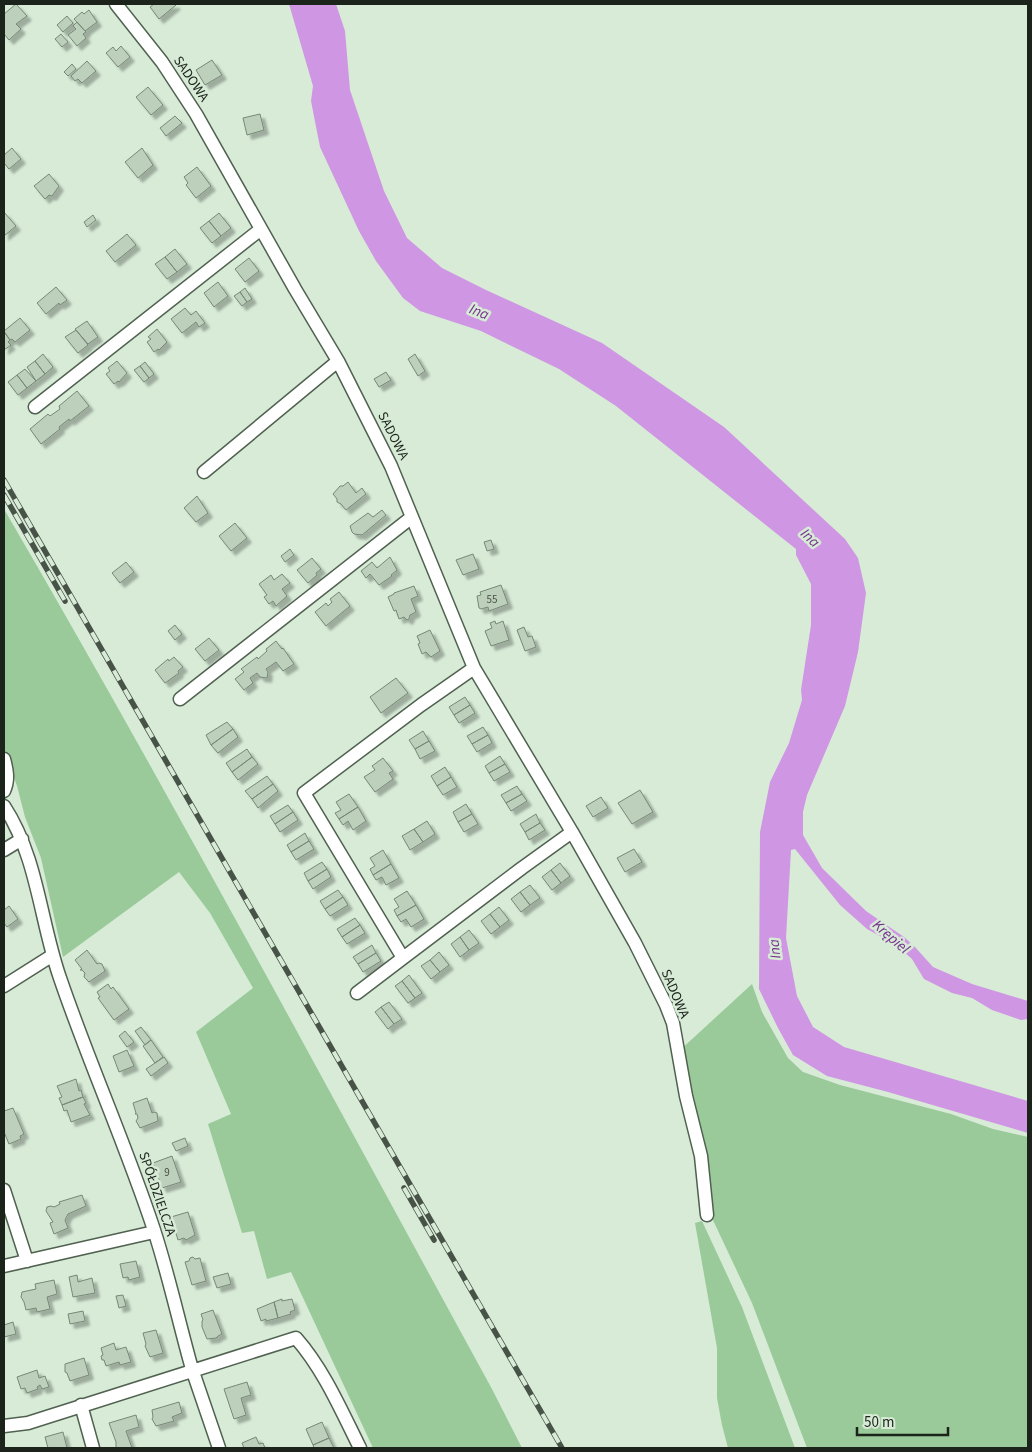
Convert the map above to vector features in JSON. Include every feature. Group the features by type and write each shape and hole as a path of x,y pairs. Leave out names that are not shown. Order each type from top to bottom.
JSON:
{"street":[{"name":"SADOWA","path":"116,4 162,62 196,114 338,361 392,466 474,668 572,832 635,944 666,1005 673,1023 686,1096 701,1156 707,1215"},
{"path":"35,406 261,229"},
{"path":"204,472 338,361"},
{"path":"180,700 412,517"},
{"path":"404,958 304,793 421,705 474,668"},
{"path":"4,759 7,777 4,791"},
{"name":"SPÓŁDZIELCZA","path":"4,806 16,825 26,848 53,955 92,1070 126,1151 154,1232 193,1370 219,1448"},
{"path":"357,993 572,832"},
{"path":"4,850 22,839"},
{"path":"4,986 53,955"},
{"path":"4,1190 27,1261"},
{"path":"4,1266 154,1232"},
{"path":"4,1426 28,1423 296,1338 322,1372 360,1448"},
{"path":"81,1405 94,1448"}],"green space":[{"path":"4,509 129,728 251,948 492,1389 522,1448 373,1448 291,1272 267,1279 254,1231 242,1233 208,1124 231,1114 196,1032 253,988 210,913 179,872 63,957 41,858 25,817 17,786 4,749"},
{"path":"752,984 762,1012 788,1058 803,1072 840,1085 951,1114 993,1129 1028,1137 1028,1448 807,1448 752,1303 712,1218 678,1052"},
{"path":"702,1221 742,1307 795,1448 728,1448 717,1398 717,1348 695,1223"}],"water":[{"path":"289,4 336,4 345,31 350,90 384,191 407,238 442,268 602,343 724,427 845,539 858,558 866,593 858,652 845,706 807,795 803,812 803,835 822,868 866,911 904,937 933,967 972,984 1028,1001 1028,1019 1021,1020 992,1010 972,998 952,993 924,979 912,959 896,945 867,929 840,905 795,849 791,850 786,938 797,996 813,1027 844,1047 1028,1101 1028,1133 827,1076 793,1055 759,989 760,832 770,782 789,743 802,700 801,690 811,625 811,584 796,555 796,549 616,406 559,369 481,331 420,311 403,298 376,261 359,231 320,147 311,101 313,86"}],"building":[{"path":"16,4 27,16 16,24 21,29 9,40 4,34 4,14"},
{"path":"154,4 176,5 159,19 150,7"},
{"path":"89,10 97,22 85,31 74,19 82,12 84,14"},
{"path":"67,16 73,23 63,32 57,25"},
{"path":"77,22 86,32 83,34 86,38 77,46 68,35 76,29 73,26"},
{"path":"61,34 68,42 62,47 55,39"},
{"path":"121,46 130,57 118,67 106,53 113,47 116,51"},
{"path":"212,60 222,75 205,85 196,70"},
{"path":"87,61 96,71 82,83 78,79 75,81 71,76"},
{"path":"72,64 76,69 68,76 64,72"},
{"path":"148,87 163,105 151,115 136,97"},
{"path":"260,114 264,130 247,135 243,118"},
{"path":"175,116 182,123 166,136 160,128"},
{"path":"12,148 21,159 9,169 4,163 4,155"},
{"path":"142,148 153,165 138,178 125,162"},
{"path":"197,167 211,186 196,198 186,185 188,183 184,177"},
{"path":"49,174 59,186 52,196 49,195 45,199 34,186"},
{"path":"4,212 16,226 4,236"},
{"path":"219,213 231,228 221,236 209,221"},
{"path":"93,215 96,220 87,227 84,222"},
{"path":"209,221 221,236 212,243 200,228"},
{"path":"127,234 136,245 115,262 106,251"},
{"path":"175,249 187,264 177,272 165,257"},
{"path":"165,257 177,272 167,279 155,264"},
{"path":"249,258 259,271 245,282 235,269"},
{"path":"218,282 228,296 214,307 204,293"},
{"path":"56,287 67,300 60,305 59,303 46,314 37,303"},
{"path":"245,288 252,299 247,302 240,292"},
{"path":"240,292 247,302 242,306 234,296"},
{"path":"185,308 191,315 196,311 205,323 199,327 196,322 182,333 171,319"},
{"path":"20,318 30,330 15,342 12,339 10,340 4,331"},
{"path":"87,321 98,337 88,344 75,329"},
{"path":"157,329 167,342 154,352 147,342 151,339 148,337"},
{"path":"76,330 88,345 78,353 65,337"},
{"path":"4,332 11,345 4,350"},
{"path":"43,354 53,367 45,374 35,361"},
{"path":"415,354 425,371 418,376 408,359"},
{"path":"35,361 45,374 36,381 27,367"},
{"path":"117,361 127,373 119,382 114,384 106,374 110,371 108,368"},
{"path":"145,362 154,374 149,378 140,366"},
{"path":"140,366 149,378 144,382 134,370"},
{"path":"25,369 36,381 27,388 17,375"},
{"path":"386,372 391,380 379,387 374,379"},
{"path":"17,375 27,388 18,395 8,382"},
{"path":"77,391 89,406 70,421 69,419 41,444 30,429 48,414 50,416 60,409 59,406"},
{"path":"348,482 356,493 362,488 366,494 346,510 337,502 333,494 340,486"},
{"path":"197,496 208,513 196,522 184,508"},
{"path":"382,510 386,515 362,535 352,532 350,526 368,513 373,517"},
{"path":"235,523 247,538 231,551 219,536"},
{"path":"491,540 494,549 487,551 484,542"},
{"path":"290,549 294,555 285,562 281,556"},
{"path":"473,554 479,569 463,575 456,560"},
{"path":"390,557 397,570 379,585 370,574 366,578 361,571 372,562 377,568"},
{"path":"312,558 321,569 308,583 297,570"},
{"path":"126,562 134,572 120,583 112,573"},
{"path":"282,574 290,583 282,589 287,596 276,606 273,601 269,604 264,597 267,595 259,584 271,575 274,580"},
{"path":"501,585 508,604 489,611 488,607 479,608 477,596 481,595 480,592"},
{"path":"414,586 418,596 411,599 416,612 410,615 407,620 404,617 399,619 388,597"},
{"path":"339,592 350,606 326,626 315,612 326,603 328,606 332,602 330,599"},
{"path":"495,621 496,624 503,621 509,640 491,646 485,631 492,628 490,623"},
{"path":"175,625 182,634 175,640 168,631"},
{"path":"524,627 528,637 532,636 536,647 525,651 517,630"},
{"path":"430,630 440,651 431,657 426,652 422,654 417,636"},
{"path":"209,638 219,650 205,661 195,649"},
{"path":"276,641 294,664 283,671 276,662 266,669 268,672 267,678 260,677 257,673 250,678 253,683 244,690 235,679 244,672 241,669 257,657 258,659"},
{"path":"174,657 183,667 178,671 179,673 165,683 155,670 168,659 169,661"},
{"path":"396,678 408,693 381,713 370,697"},
{"path":"465,697 470,705 454,715 449,707"},
{"path":"470,705 475,713 459,723 454,715"},
{"path":"227,722 233,729 211,745 206,735"},
{"path":"483,727 488,735 472,744 467,736"},
{"path":"233,729 238,737 218,753 211,745"},
{"path":"423,731 429,741 415,749 409,740"},
{"path":"488,735 492,743 477,752 472,744"},
{"path":"429,741 435,751 420,759 415,749"},
{"path":"247,749 252,757 232,772 226,763"},
{"path":"500,756 505,764 489,773 485,766"},
{"path":"252,757 258,764 238,780 232,772"},
{"path":"383,758 393,771 389,773 393,779 375,792 364,777 375,770 372,766"},
{"path":"505,764 510,772 494,781 489,773"},
{"path":"445,767 451,777 437,786 431,776"},
{"path":"267,776 273,784 252,799 245,791"},
{"path":"451,777 457,787 443,795 437,786"},
{"path":"273,784 278,791 258,808 252,799"},
{"path":"517,786 522,794 506,803 501,795"},
{"path":"640,790 653,812 632,824 618,803"},
{"path":"349,794 358,807 339,819 335,813 341,810 336,802"},
{"path":"522,794 527,801 511,811 506,803"},
{"path":"601,797 608,808 593,817 586,806"},
{"path":"466,804 472,814 458,822 453,812"},
{"path":"288,805 293,812 275,824 270,816"},
{"path":"358,807 366,821 353,830 348,821 343,825 339,819"},
{"path":"293,812 298,820 280,832 275,824"},
{"path":"472,814 478,824 464,832 458,822"},
{"path":"536,814 540,823 525,832 520,824"},
{"path":"427,821 435,834 423,842 414,829"},
{"path":"540,823 545,830 529,840 525,832"},
{"path":"414,829 423,842 410,850 402,836"},
{"path":"305,833 309,841 291,852 287,845"},
{"path":"309,841 314,849 296,860 291,852"},
{"path":"634,849 642,862 625,872 617,858"},
{"path":"383,850 391,864 373,875 370,869 375,866 370,858"},
{"path":"322,862 327,869 308,881 304,873"},
{"path":"560,863 570,876 561,883 551,870"},
{"path":"391,864 399,878 386,885 382,877 376,880 373,875"},
{"path":"327,869 331,877 313,889 308,881"},
{"path":"551,870 561,883 552,890 542,877"},
{"path":"530,885 540,898 530,905 520,892"},
{"path":"338,890 343,897 325,909 320,901"},
{"path":"407,891 416,905 397,916 394,910 399,907 394,899"},
{"path":"520,892 530,905 521,912 511,899"},
{"path":"343,897 348,905 330,916 325,909"},
{"path":"416,905 424,919 411,927 406,919 401,922 397,916"},
{"path":"9,906 18,919 7,927 4,923 4,910"},
{"path":"499,907 509,920 500,927 490,914"},
{"path":"490,914 500,927 491,934 481,921"},
{"path":"355,918 360,925 342,937 337,929"},
{"path":"360,925 365,933 347,944 342,937"},
{"path":"469,930 479,943 469,950 460,937"},
{"path":"460,937 469,950 460,957 451,944"},
{"path":"372,945 376,953 358,964 353,957"},
{"path":"87,950 97,964 102,964 105,971 89,982 84,977 85,973 80,970 82,969 75,960"},
{"path":"439,952 449,965 440,972 430,960"},
{"path":"376,953 381,961 363,972 358,964"},
{"path":"430,960 440,972 431,979 421,966"},
{"path":"409,975 422,993 415,998 402,981"},
{"path":"402,981 415,998 408,1003 395,986"},
{"path":"108,984 111,989 113,987 129,1009 114,1020 98,998 100,997 97,992"},
{"path":"389,1002 402,1019 394,1024 381,1007"},
{"path":"381,1007 394,1024 388,1029 375,1012"},
{"path":"141,1027 151,1040 145,1045 135,1031"},
{"path":"125,1031 134,1042 127,1047 119,1036"},
{"path":"151,1040 163,1057 155,1063 143,1046"},
{"path":"127,1050 134,1066 119,1072 113,1056"},
{"path":"164,1057 168,1063 151,1076 146,1069"},
{"path":"76,1079 79,1091 81,1090 83,1097 62,1105 59,1098 62,1097 57,1086"},
{"path":"83,1097 86,1103 84,1104 90,1115 71,1122 67,1110 64,1111 62,1105"},
{"path":"147,1098 152,1113 157,1113 158,1121 140,1128 136,1121 138,1118 137,1114 135,1114 133,1103"},
{"path":"13,1108 24,1134 20,1136 21,1139 9,1144 4,1132 4,1111"},
{"path":"185,1138 188,1146 176,1151 172,1143"},
{"path":"172,1156 181,1182 162,1188 153,1163"},
{"path":"82,1195 86,1206 68,1214 65,1220 68,1228 54,1234 50,1223 53,1222 46,1211 47,1207 54,1207 60,1204 59,1202"},
{"path":"188,1212 195,1235 186,1240 184,1238 178,1240 171,1217"},
{"path":"193,1257 195,1259 200,1258 206,1281 192,1285 185,1262"},
{"path":"136,1261 140,1277 129,1280 128,1277 123,1278 120,1264"},
{"path":"228,1273 231,1284 217,1288 213,1277"},
{"path":"77,1275 78,1282 92,1278 95,1293 73,1297 69,1277"},
{"path":"54,1280 57,1294 47,1297 50,1309 37,1312 36,1308 26,1310 21,1297 22,1292 36,1289 35,1284"},
{"path":"123,1295 126,1306 119,1308 116,1296"},
{"path":"282,1299 282,1301 292,1299 295,1310 290,1312 291,1314 278,1318 274,1302"},
{"path":"274,1302 278,1318 261,1321 257,1309"},
{"path":"213,1310 222,1334 216,1338 207,1339 202,1327 203,1320 201,1314"},
{"path":"83,1311 85,1321 70,1324 68,1314"},
{"path":"13,1322 16,1334 4,1337 4,1325"},
{"path":"156,1330 163,1353 150,1357 145,1346 143,1333"},
{"path":"114,1343 116,1350 126,1347 131,1362 120,1365 119,1362 106,1366 104,1360 102,1360 101,1348"},
{"path":"84,1358 89,1375 70,1381 65,1372 65,1364"},
{"path":"37,1370 39,1378 45,1376 49,1387 42,1389 40,1385 37,1387 38,1389 27,1393 25,1388 21,1389 17,1377"},
{"path":"247,1382 251,1395 241,1398 246,1415 234,1419 224,1389"},
{"path":"179,1402 182,1413 172,1417 174,1421 156,1426 152,1419 152,1410"},
{"path":"136,1415 139,1427 126,1431 132,1448 116,1448 116,1442 109,1423"},
{"path":"322,1422 329,1438 313,1445 306,1429"},
{"path":"63,1432 67,1448 48,1448 45,1437"},
{"path":"256,1437 259,1444 263,1443 265,1448 244,1448 242,1443"},
{"path":"329,1438 334,1448 314,1448 313,1445"}],"railway":[{"path":"4,480 562,1448"},
{"path":"4,495 65,601"},
{"path":"404,1188 434,1240"}],"water label":[{"name":"Ina","path":"479,312"},
{"name":"Ina","path":"810,538"},
{"name":"Krępiel","path":"891,937"},
{"name":"Ina","path":"775,949"}]}
